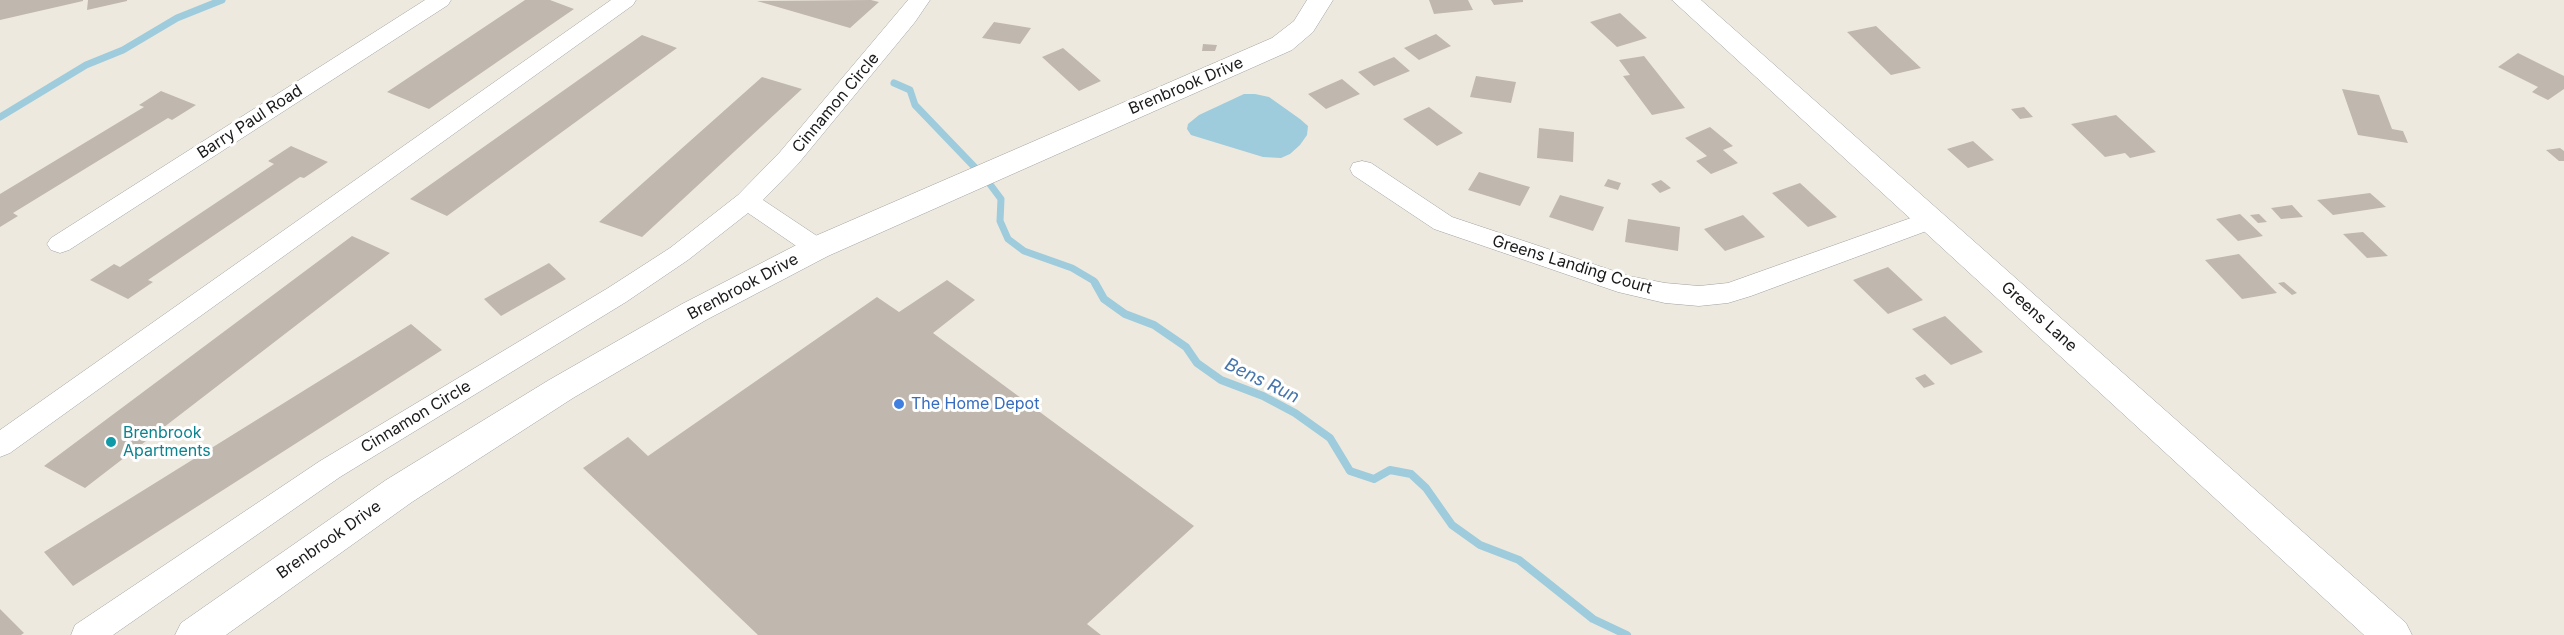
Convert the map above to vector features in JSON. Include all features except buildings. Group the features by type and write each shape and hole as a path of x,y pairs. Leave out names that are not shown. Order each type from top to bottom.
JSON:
{"street":[{"name":"Barry Paul Road","path":"60,244 440,0"},
{"path":"0,445 625,0"},
{"name":"Cinnamon Circle","path":"87,635 330,469 617,295 679,254 747,201 789,158 919,0"},
{"name":"Brenbrook Drive","path":"195,635 399,492 561,389 694,312 818,248 981,174 1282,44 1304,26 1320,0"},
{"name":"Greens Lane","path":"1685,0 2392,635"},
{"name":"Greens Landing Court","path":"1362,170 1422,211 1452,226 1627,285 1665,293 1698,296 1728,294 1751,287 1931,220"},
{"path":"747,201 818,248"}],"water":[{"path":"1244,94 1269,97 1308,126 1307,135 1300,145 1281,158 1263,157 1191,135 1187,129 1188,124 1199,115"}],"waterway":[{"path":"0,117 86,65 123,50 177,18 222,0"},
{"name":"Bens Run","path":"894,83 910,90 915,105 986,179 1001,199 1000,221 1008,239 1024,251 1072,268 1095,283"},
{"name":"Bens Run","path":"1095,283 1104,299 1125,314 1154,325 1186,347 1197,363 1221,380 1263,396 1295,413 1330,438 1350,471 1374,479 1390,470 1411,474 1426,488 1452,525 1480,545 1519,560 1593,619 1627,635"}],"place":[{"name":"The Home Depot","path":"899,404"},
{"name":"Brenbrook Apartments","path":"111,442"}]}
